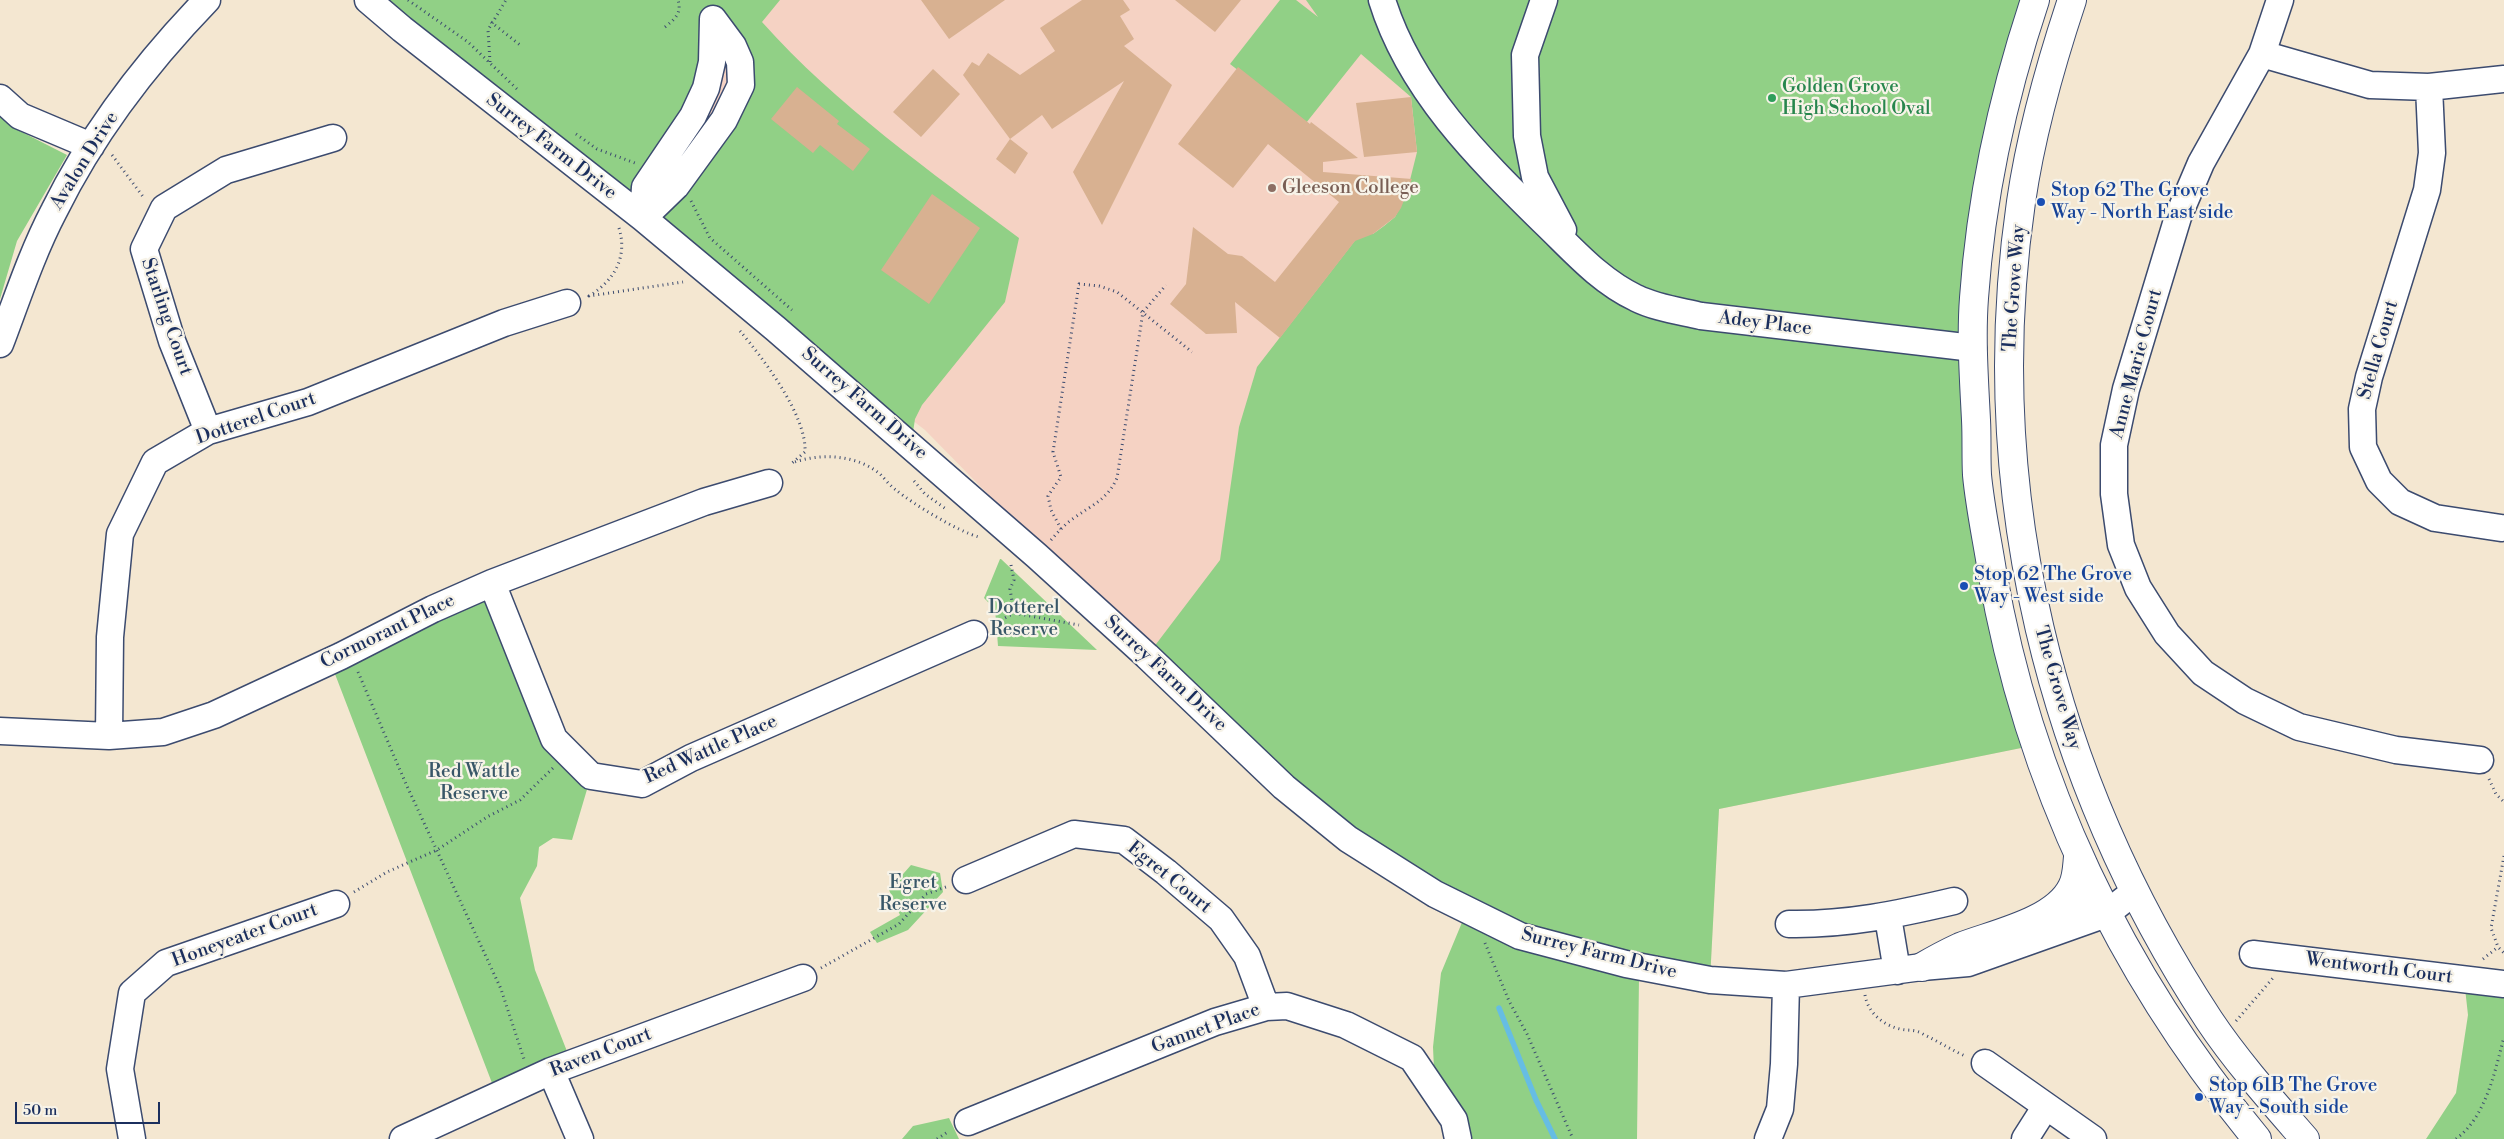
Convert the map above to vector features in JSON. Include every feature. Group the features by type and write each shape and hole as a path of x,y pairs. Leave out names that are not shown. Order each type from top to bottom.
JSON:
{"main road":[{"name":"The Grove Way","path":"2035,0 2016,61 1994,150 1974,291 1973,348 1977,476 1998,608 2025,714 2044,772 2078,856 2102,905 2174,1030 2206,1076 2257,1139"},
{"name":"The Grove Way","path":"2072,0 2045,87 2023,192 2012,288 2010,349 2014,468 2021,528 2038,626 2083,777 2134,892 2211,1022 2305,1139"},
{"path":"1973,348 2010,349"},
{"path":"1910,969 1961,947 2032,921 2059,902 2069,892 2074,880 2078,856"},
{"path":"2102,905 2134,892"}],"street":[{"name":"Avalon Drive","path":"0,344 28,268 54,210 94,141 131,88 207,0"},
{"name":"Surrey Farm Drive","path":"368,0 409,35 643,218 776,329 1037,556 1136,646 1284,787 1348,839 1435,894 1520,936 1626,964 1710,980 1786,985 1910,969 1950,966 1983,959 2102,905"},
{"name":"Adey Place","path":"1382,0 1389,21 1409,65 1446,117 1488,166 1574,251 1608,282 1636,299 1657,307 1702,316 1973,348"},
{"path":"1488,166 1501,171 1511,171 1520,167 1526,158 1525,55 1544,0"},
{"name":"Anne Marie Court","path":"2280,0 2262,54 2201,163 2178,216 2126,389 2114,445 2114,494 2121,545 2138,588 2167,634 2203,673 2246,701 2299,727 2396,750 2480,760"},
{"path":"643,218 645,187 693,116 706,88 712,62 708,9"},
{"path":"2262,54 2370,85 2429,87 2504,79"},
{"name":"Stella Court","path":"2429,87 2432,153 2427,190 2369,377 2362,410 2363,447 2379,481 2400,502 2435,518 2501,528"},
{"path":"0,98 20,116 94,141"},
{"path":"1527,136 1535,177 1574,251"},
{"name":"Starling Court","path":"208,432 172,341 144,250 164,208 226,170 333,138"},
{"name":"Dotterel Court","path":"109,736 110,637 120,534 154,462 208,432 308,402 504,323 567,303"},
{"name":"Cormorant Place","path":"0,731 109,736 163,732 214,715 349,652 433,609 492,583 704,502 769,483"},
{"name":"Red Wattle Place","path":"492,583 554,740 591,776 642,784 690,758 974,634"},
{"name":"Egret Court","path":"966,880 1074,834 1124,840 1166,872 1221,919 1247,956 1266,1007"},
{"path":"1789,924 1813,924 1888,917 1954,901"},
{"name":"Honeyeater Court","path":"132,1139 120,1069 132,993 166,963 336,904"},
{"path":"2032,921 2102,905"},
{"path":"1888,917 1910,969"},
{"name":"Wentworth Court","path":"2253,954 2504,984"},
{"name":"Raven Court","path":"403,1139 540,1076 803,978"},
{"path":"1768,1139 1780,1109 1784,1064 1786,985"},
{"name":"Gannet Place","path":"968,1122 1215,1022 1266,1007 1287,1006 1346,1025 1412,1058 1454,1120 1458,1139"},
{"path":"1985,1063 2093,1139"},
{"path":"540,1076 580,1139"},
{"path":"2025,1139 2046,1106"}],"path":[{"path":"408,0 468,42 521,92"},
{"path":"490,62 488,30 506,0"},
{"path":"665,26 678,14 680,7 678,0"},
{"path":"492,22 520,45"},
{"path":"94,141 159,217"},
{"path":"1061,529 1051,510 1048,496 1061,477 1053,452 1080,284 1099,286 1117,292 1192,352"},
{"path":"1037,556 1061,529 1100,502 1112,491 1117,478 1143,312 1166,285"},
{"path":"737,327 750,342 800,419 806,438 805,452 792,463 822,455 842,458 864,465 878,473 892,488 910,501 973,535 984,538"},
{"path":"1007,558 1013,572 1014,580 1010,589 1014,613 1085,626"},
{"path":"349,652 501,989 519,1038 540,1076"},
{"path":"336,904 387,872 437,850 487,817 520,800 568,754"},
{"path":"2504,856 2491,928 2498,946 2504,953"},
{"path":"803,978 899,924 926,894 966,880"},
{"path":"1484,942 1509,1001 1527,1034 1573,1139"},
{"path":"2236,1022 2289,958"},
{"path":"1862,976 1869,1008 1876,1016 1901,1030 1922,1033 1939,1044 1985,1063"},
{"path":"2456,1139 2477,1117 2490,1084 2504,1037"}],"shaded area":[{"path":"374,0 2033,0 1973,299 1976,427 2036,745 1719,809 1710,980 1136,645 925,430 402,29"}],"green space":[{"path":"368,0 780,0 762,22 791,53 821,82 885,136 1019,238 1005,302 922,405 915,419 911,445","holes":["733,46 740,62 676,186 693,116"]},
{"path":"1280,0 1296,0 1318,17 1306,0 2035,0 1991,167 1976,427 2036,745 1719,809 1710,980 1520,936 1348,839 1147,656 1220,560 1239,427 1257,367 1360,234 1373,234 1395,217 1406,196 1417,152 1411,97 1361,54 1306,123 1230,64"},
{"path":"0,113 12,127 67,155 17,241 0,299"},
{"name":"Dotterel Reserve","path":"1000,559 1097,650 998,646 995,609 984,598"},
{"name":"Red Wattle Reserve","path":"492,583 554,739 591,776 572,840 553,838 539,847 537,866 520,898 535,970 572,1064 497,1096 330,661"},
{"name":"Egret Reserve","path":"911,865 940,873 943,892 908,930 877,943 870,932 900,915 889,890"},
{"path":"1463,920 1639,977 1637,1139 1458,1139 1435,1092 1433,1047 1441,973"},
{"path":"2464,979 2504,984 2504,1139 2426,1139 2456,1093 2468,1015"},
{"path":"949,1118 959,1139 902,1139 913,1126"}],"building":[{"path":"921,0 1005,0 949,39"},
{"path":"1082,0 1123,0 1130,10 1120,16 1134,39 1124,46 1172,85 1102,225 1073,172 1124,81 1052,129 1042,115 1010,139 963,75 972,62 979,66 988,53 1020,75 1055,51 1040,28"},
{"path":"1175,0 1241,0 1215,32"},
{"path":"1238,67 1310,124 1311,122 1358,158 1323,162 1323,172 1412,179 1401,208 1395,217 1373,234 1355,241 1280,338 1235,302 1237,333 1206,334 1170,304 1186,284 1193,227 1228,254 1242,256 1275,282 1339,202 1268,144 1233,188 1178,144"},
{"path":"933,69 960,94 921,137 893,112"},
{"path":"797,87 839,121 837,124 870,149 853,171 820,145 813,153 771,119"},
{"path":"1411,97 1417,152 1364,157 1356,103"},
{"path":"1010,139 1028,153 1015,174 996,159"},
{"path":"932,194 980,228 929,304 881,270"}],"waterway":[{"path":"1499,1008 1536,1100 1555,1139"}],"place":[{"name":"Golden Grove High School Oval","path":"1772,98"},
{"name":"Gleeson College","path":"1272,188"},
{"name":"Stop 62 The Grove Way - North East side","path":"2041,202"},
{"name":"Stop 62 The Grove Way - West side","path":"1964,586"},
{"name":"Stop 61B The Grove Way - South side","path":"2199,1097"}]}
